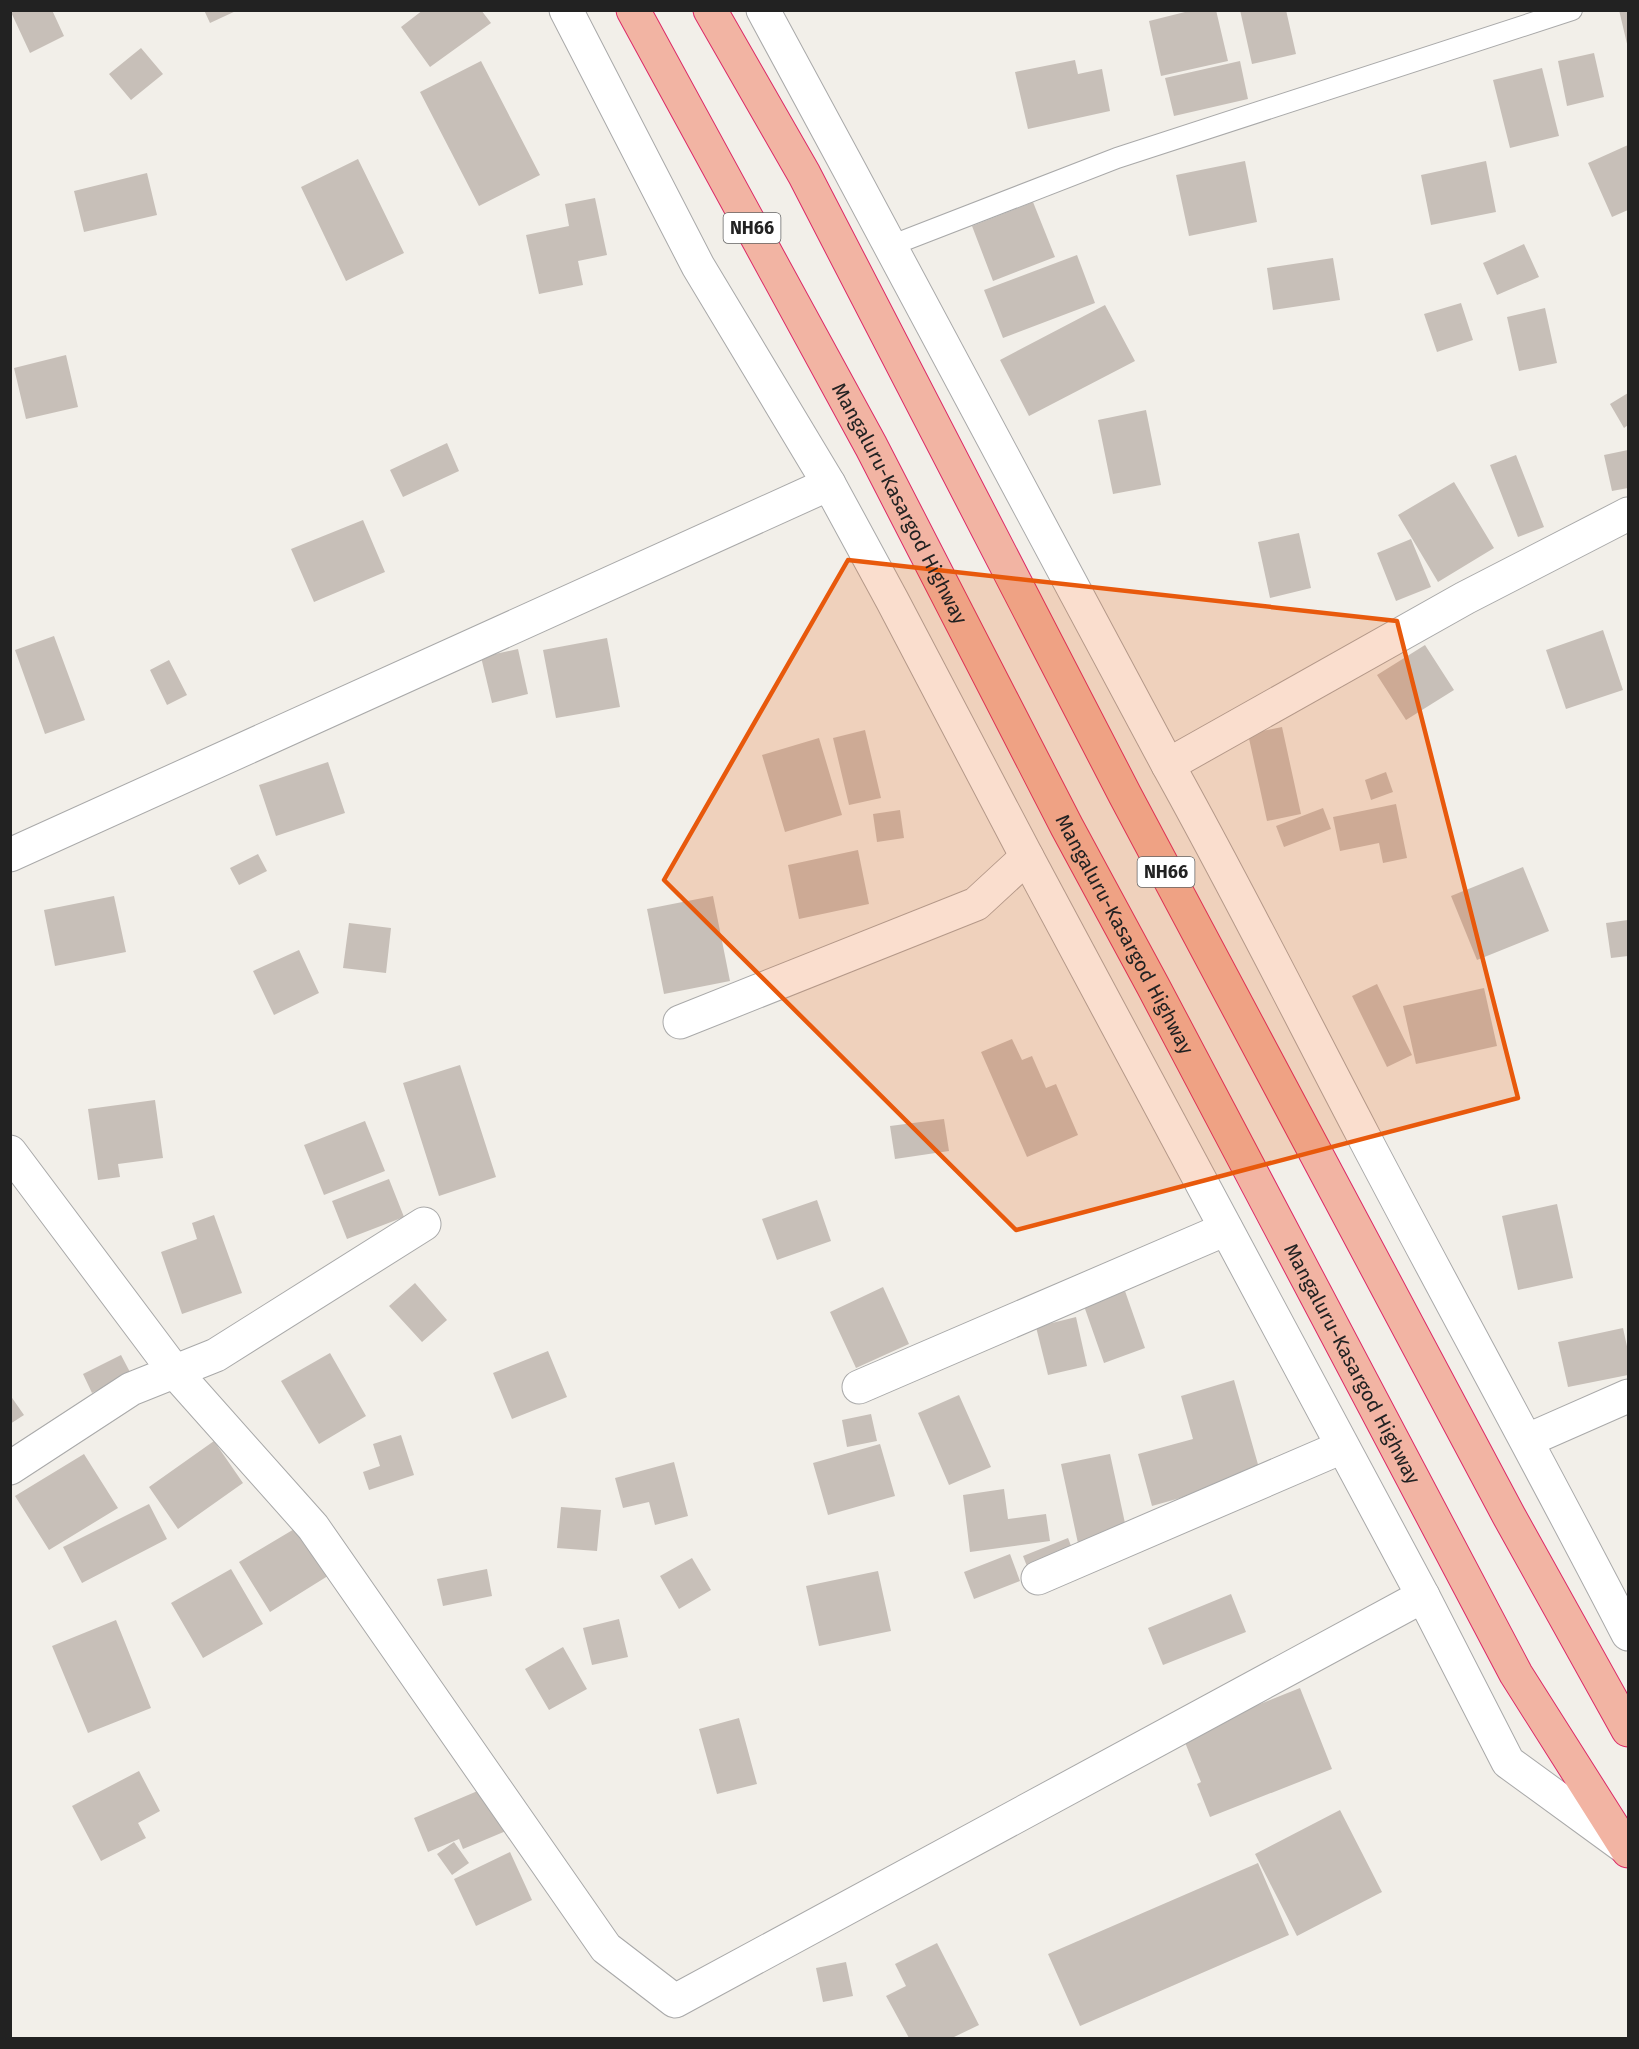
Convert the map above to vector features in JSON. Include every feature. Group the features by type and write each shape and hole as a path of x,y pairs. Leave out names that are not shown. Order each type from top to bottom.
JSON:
{"highway":[{"name":"Mangaluru-Kasargod Highway","path":"633,10 871,446 1067,827 1159,996 1516,1674 1628,1850"},
{"name":"NH66","path":"710,10 804,174 1125,795 1509,1516 1629,1730"}],"street":[{"path":"566,10 698,266 829,484 1423,1596 1508,1762 1628,1850"},
{"path":"763,10 1217,853 1629,1634"},
{"path":"10,855 829,484"},
{"path":"1168,765 1465,598 1629,514"},
{"path":"680,1022 976,904 1027,857"},
{"path":"10,1152 175,1372 313,1527 606,1948 675,2001 1423,1596"},
{"path":"10,1468 130,1389 216,1355 424,1224"},
{"path":"859,1387 1226,1229"},
{"path":"1528,1440 1629,1396"},
{"path":"1038,1578 1342,1447"}],"lane":[{"path":"890,246 1117,158 1572,10"}],"highlighted area":[{"path":"848,560 1397,621 1518,1098 1016,1230 664,880"}],"building":[{"path":"10,10 52,10 64,36 30,53"},
{"path":"204,10 238,10 210,23"},
{"path":"423,10 481,10 491,23 430,67 401,27"},
{"path":"1193,10 1216,10 1228,61 1161,76 1149,21"},
{"path":"1240,10 1286,10 1296,54 1252,64"},
{"path":"1619,10 1628,10 1628,48"},
{"path":"141,48 163,74 131,100 109,74"},
{"path":"1594,53 1604,97 1567,106 1558,61"},
{"path":"1075,60 1078,74 1102,69 1110,111 1028,129 1015,72"},
{"path":"481,61 540,175 479,206 420,92"},
{"path":"1240,61 1248,99 1174,116 1165,78"},
{"path":"1542,68 1559,136 1510,148 1493,80"},
{"path":"1628,145 1628,210 1612,217 1588,163"},
{"path":"358,159 404,253 346,281 301,187"},
{"path":"1245,161 1257,222 1189,236 1176,175"},
{"path":"1486,161 1496,212 1431,225 1421,175"},
{"path":"147,173 157,215 84,232 74,191"},
{"path":"595,198 607,255 578,261 583,285 539,294 526,235 569,226 565,204"},
{"path":"1033,202 1055,257 993,281 972,226"},
{"path":"1524,244 1539,277 1497,295 1483,263"},
{"path":"1077,255 1095,303 1003,338 984,290"},
{"path":"1333,258 1340,300 1273,310 1267,268"},
{"path":"1461,303 1473,340 1437,352 1424,314"},
{"path":"1105,305 1135,361 1029,416 1000,360"},
{"path":"1545,308 1557,363 1519,371 1507,317"},
{"path":"66,355 78,407 26,419 14,368"},
{"path":"1628,393 1628,425 1624,428 1610,404"},
{"path":"1146,410 1161,485 1113,494 1098,420"},
{"path":"447,443 459,471 403,497 390,470"},
{"path":"1628,450 1628,488 1612,491 1604,455"},
{"path":"1516,455 1544,527 1518,537 1490,465"},
{"path":"1454,482 1494,548 1438,582 1398,515"},
{"path":"363,520 385,572 314,602 291,549"},
{"path":"1299,533 1311,588 1270,598 1258,542"},
{"path":"1411,539 1431,587 1396,601 1377,553"},
{"path":"1603,630 1623,690 1566,709 1546,650"},
{"path":"54,636 85,720 45,734 15,650"},
{"path":"607,638 620,707 556,718 543,650"},
{"path":"1425,645 1454,690 1406,720 1377,675"},
{"path":"518,649 528,694 492,703 481,657"},
{"path":"169,660 187,695 167,705 150,670"},
{"path":"1282,727 1301,814 1267,821 1248,734"},
{"path":"865,730 881,798 849,805 833,738"},
{"path":"819,738 842,815 785,832 762,755"},
{"path":"328,762 345,813 276,836 259,785"},
{"path":"1386,772 1393,792 1371,800 1365,780"},
{"path":"1396,804 1407,858 1383,863 1379,843 1340,851 1333,817"},
{"path":"1323,808 1331,829 1284,847 1276,826"},
{"path":"900,810 904,838 877,842 873,814"},
{"path":"858,850 869,904 799,919 788,865"},
{"path":"258,854 267,871 239,885 230,868"},
{"path":"1523,867 1549,931 1477,960 1451,896"},
{"path":"114,896 126,952 55,966 44,910"},
{"path":"713,896 730,981 664,994 647,909"},
{"path":"1628,920 1628,956 1611,958 1606,923"},
{"path":"349,923 391,928 386,973 343,968"},
{"path":"299,950 319,993 274,1015 253,971"},
{"path":"1377,984 1412,1055 1387,1067 1352,996"},
{"path":"1484,988 1497,1046 1416,1064 1403,1006"},
{"path":"1012,1039 1022,1060 1032,1056 1046,1088 1056,1084 1078,1135 1027,1157 981,1052"},
{"path":"460,1065 496,1177 439,1196 403,1083"},
{"path":"155,1100 163,1158 118,1164 120,1177 98,1180 88,1109"},
{"path":"944,1119 949,1151 895,1159 890,1126"},
{"path":"365,1121 385,1171 324,1195 304,1145"},
{"path":"389,1179 404,1217 347,1239 332,1201"},
{"path":"817,1200 831,1241 777,1260 762,1219"},
{"path":"1557,1204 1573,1278 1518,1290 1502,1216"},
{"path":"214,1215 242,1293 182,1314 161,1252 197,1239 192,1223"},
{"path":"415,1283 447,1320 422,1342 389,1306"},
{"path":"883,1287 909,1344 856,1368 830,1312"},
{"path":"1125,1291 1145,1348 1104,1363 1084,1306"},
{"path":"1076,1317 1087,1366 1048,1375 1036,1327"},
{"path":"1623,1328 1628,1351 1628,1375 1568,1387 1558,1342"},
{"path":"548,1351 567,1397 512,1419 493,1373"},
{"path":"330,1353 366,1416 319,1444 281,1381"},
{"path":"121,1355 131,1374 92,1393 83,1374"},
{"path":"1234,1380 1261,1475 1152,1506 1138,1454 1193,1439 1181,1396"},
{"path":"10,1395 24,1415 10,1424"},
{"path":"959,1395 991,1467 949,1485 918,1413"},
{"path":"871,1414 877,1441 847,1447 842,1420"},
{"path":"401,1435 414,1475 369,1490 363,1472 380,1466 373,1444"},
{"path":"214,1441 243,1483 178,1529 149,1487"},
{"path":"880,1444 895,1496 828,1515 813,1463"},
{"path":"84,1454 118,1508 49,1550 15,1496"},
{"path":"1110,1454 1128,1537 1079,1548 1061,1464"},
{"path":"674,1462 688,1516 655,1525 649,1502 623,1508 615,1478"},
{"path":"1004,1489 1008,1519 1046,1514 1050,1541 970,1552 963,1495"},
{"path":"149,1504 167,1539 82,1583 63,1547"},
{"path":"561,1507 601,1510 597,1551 557,1548"},
{"path":"301,1525 331,1574 270,1612 239,1562"},
{"path":"1068,1538 1075,1556 1030,1574 1023,1556"},
{"path":"1010,1554 1020,1581 974,1599 964,1572"},
{"path":"692,1558 711,1590 679,1609 660,1576"},
{"path":"231,1569 263,1624 203,1658 171,1603"},
{"path":"487,1569 492,1596 443,1606 437,1579"},
{"path":"878,1571 891,1631 819,1646 806,1586"},
{"path":"1231,1594 1246,1632 1163,1665 1148,1628"},
{"path":"619,1619 628,1657 592,1665 583,1628"},
{"path":"116,1620 151,1708 88,1733 52,1646"},
{"path":"563,1647 587,1689 549,1710 525,1669"},
{"path":"1300,1688 1332,1769 1210,1817 1197,1784 1201,1782 1182,1735"},
{"path":"739,1718 757,1784 717,1794 699,1729"},
{"path":"139,1771 160,1811 138,1823 146,1838 101,1861 72,1806"},
{"path":"487,1787 506,1831 463,1849 459,1839 428,1852 414,1818"},
{"path":"1340,1810 1382,1892 1297,1936 1255,1854"},
{"path":"454,1842 469,1863 452,1875 437,1854"},
{"path":"510,1852 532,1900 476,1926 454,1879"},
{"path":"1258,1863 1289,1935 1080,2026 1048,1954"},
{"path":"937,1943 979,2025 952,2038 909,2038 886,1996 906,1986 895,1964"},
{"path":"846,1962 853,1996 823,2002 816,1968"}]}
